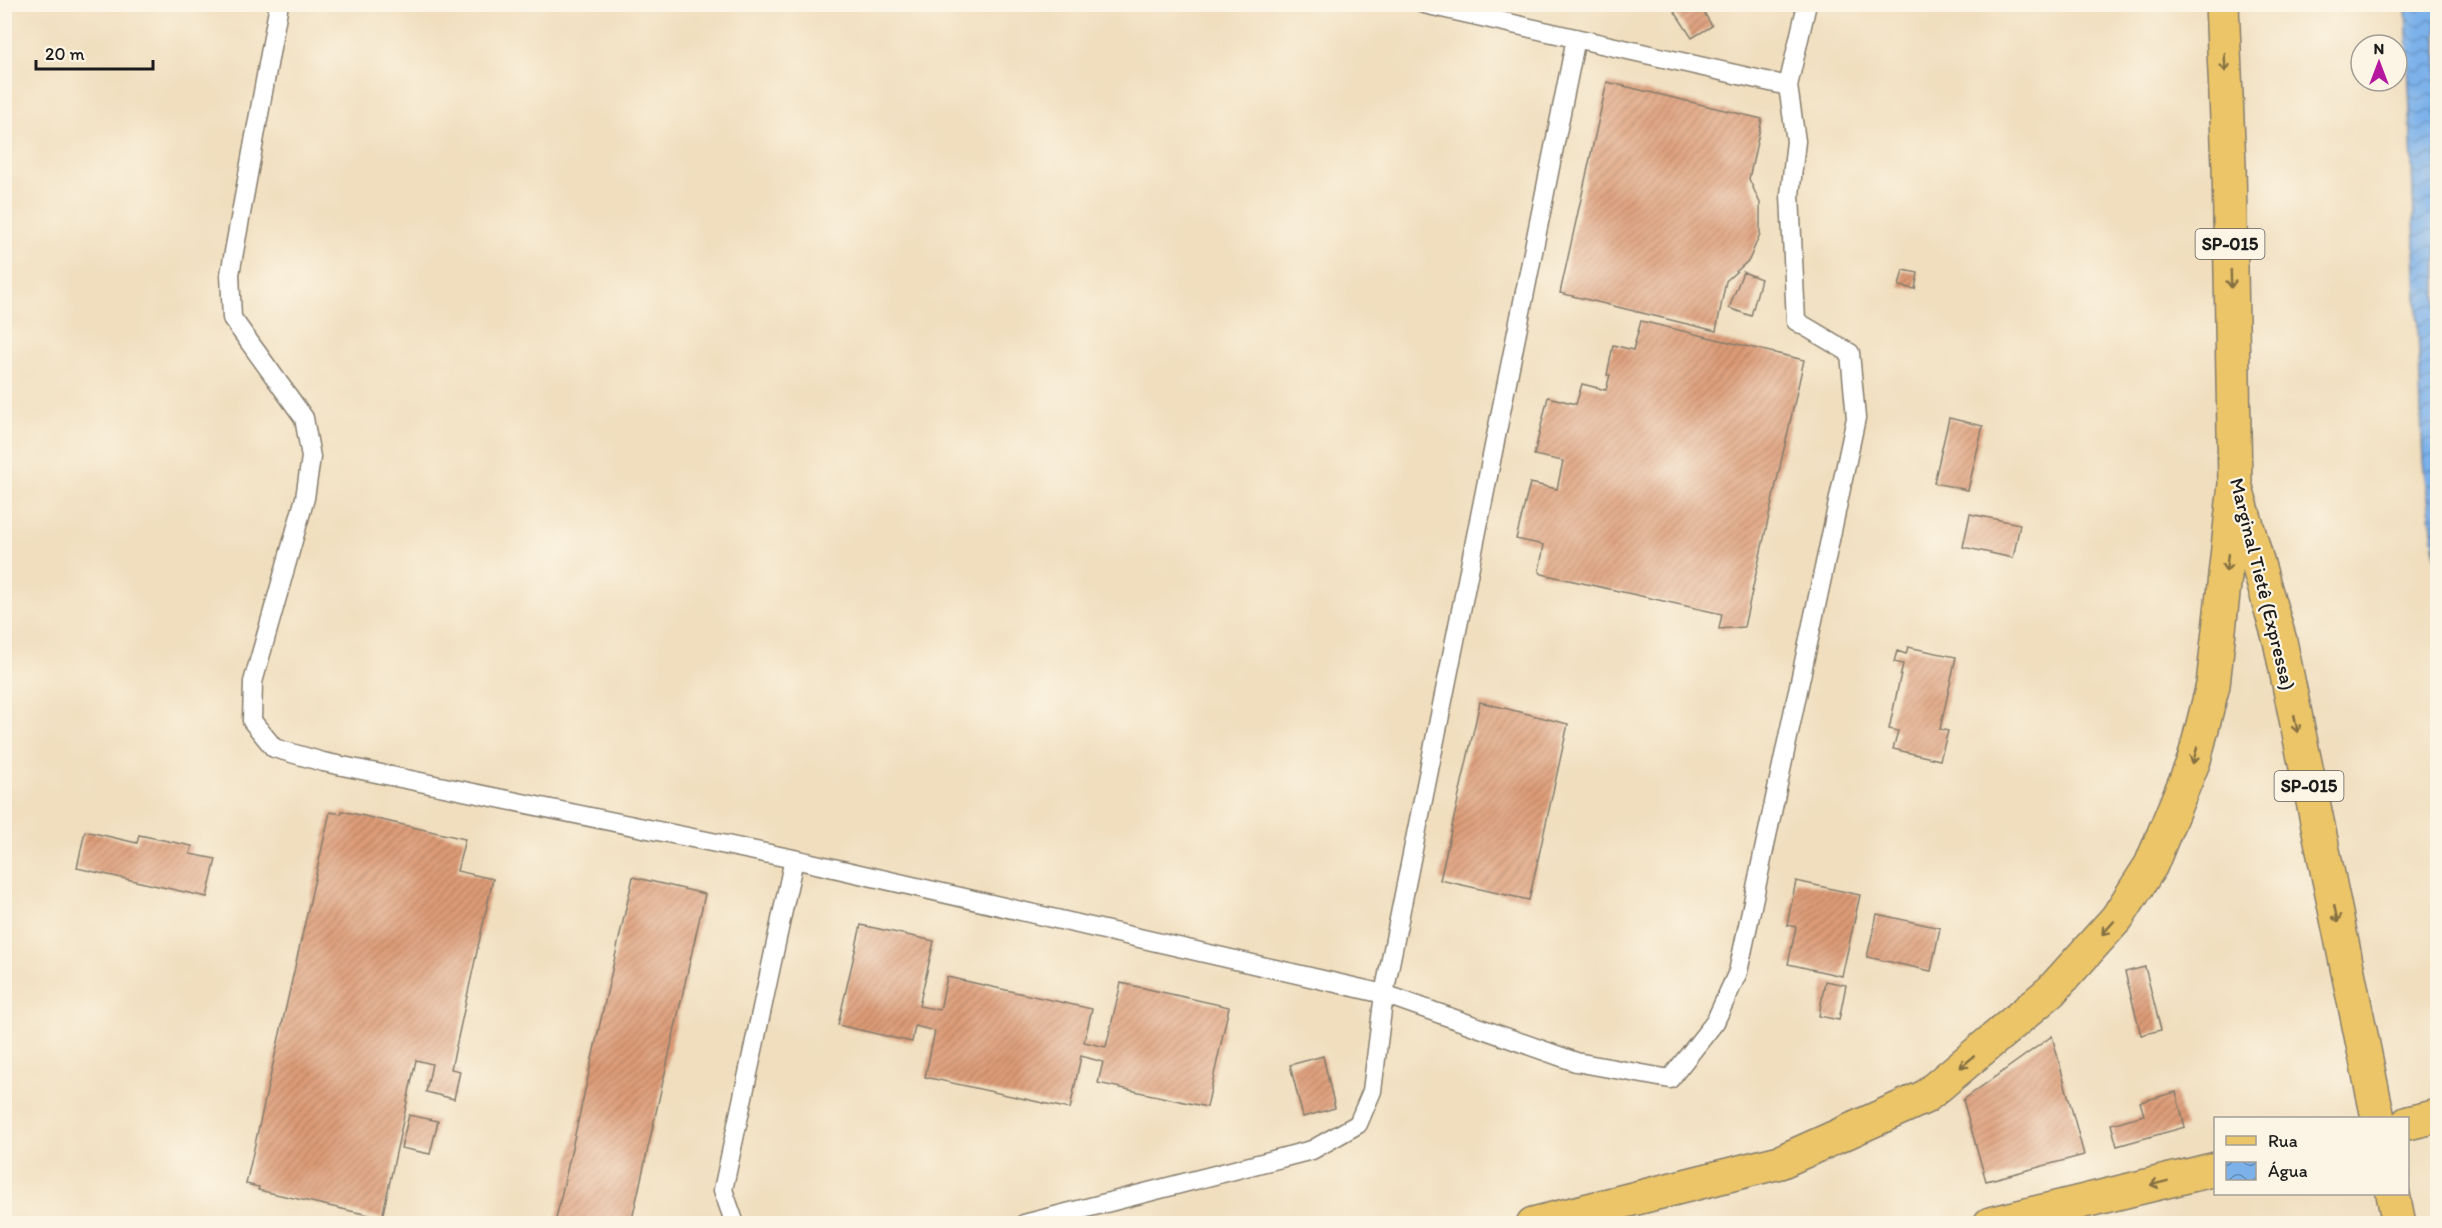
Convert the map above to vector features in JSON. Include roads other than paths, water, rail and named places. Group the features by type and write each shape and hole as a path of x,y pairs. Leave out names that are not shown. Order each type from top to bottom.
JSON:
{"main road":[{"name":"Marginal Tietê (Expressa)","path":"2222,4 2229,165 2235,484 2280,641 2378,1117"},
{"path":"1533,1224 1780,1162 1915,1102 1925,1097 2051,991 2117,918 2151,865 2194,760 2213,685 2235,484"},
{"path":"2409,1123 2438,1116"},
{"path":"1990,1224 2214,1169"},
{"path":"2393,1195 2399,1224"}],"lane":[{"path":"279,4 230,274 232,318 304,418 311,457 305,498 253,682 252,721 274,748 323,762 794,859 1384,994 1576,1062 1670,1079 1715,1022 1738,972 1856,418 1850,353 1796,321 1790,195 1796,141 1788,86 1807,4"},
{"path":"1424,4 1788,86"},
{"path":"1024,1224 1312,1150 1358,1124 1372,1091 1384,994 1576,38"},
{"path":"735,1224 723,1190 794,859"}],"water":[{"path":"2406,5 2437,5 2437,566 2423,462 2409,33 2407,33"}]}
